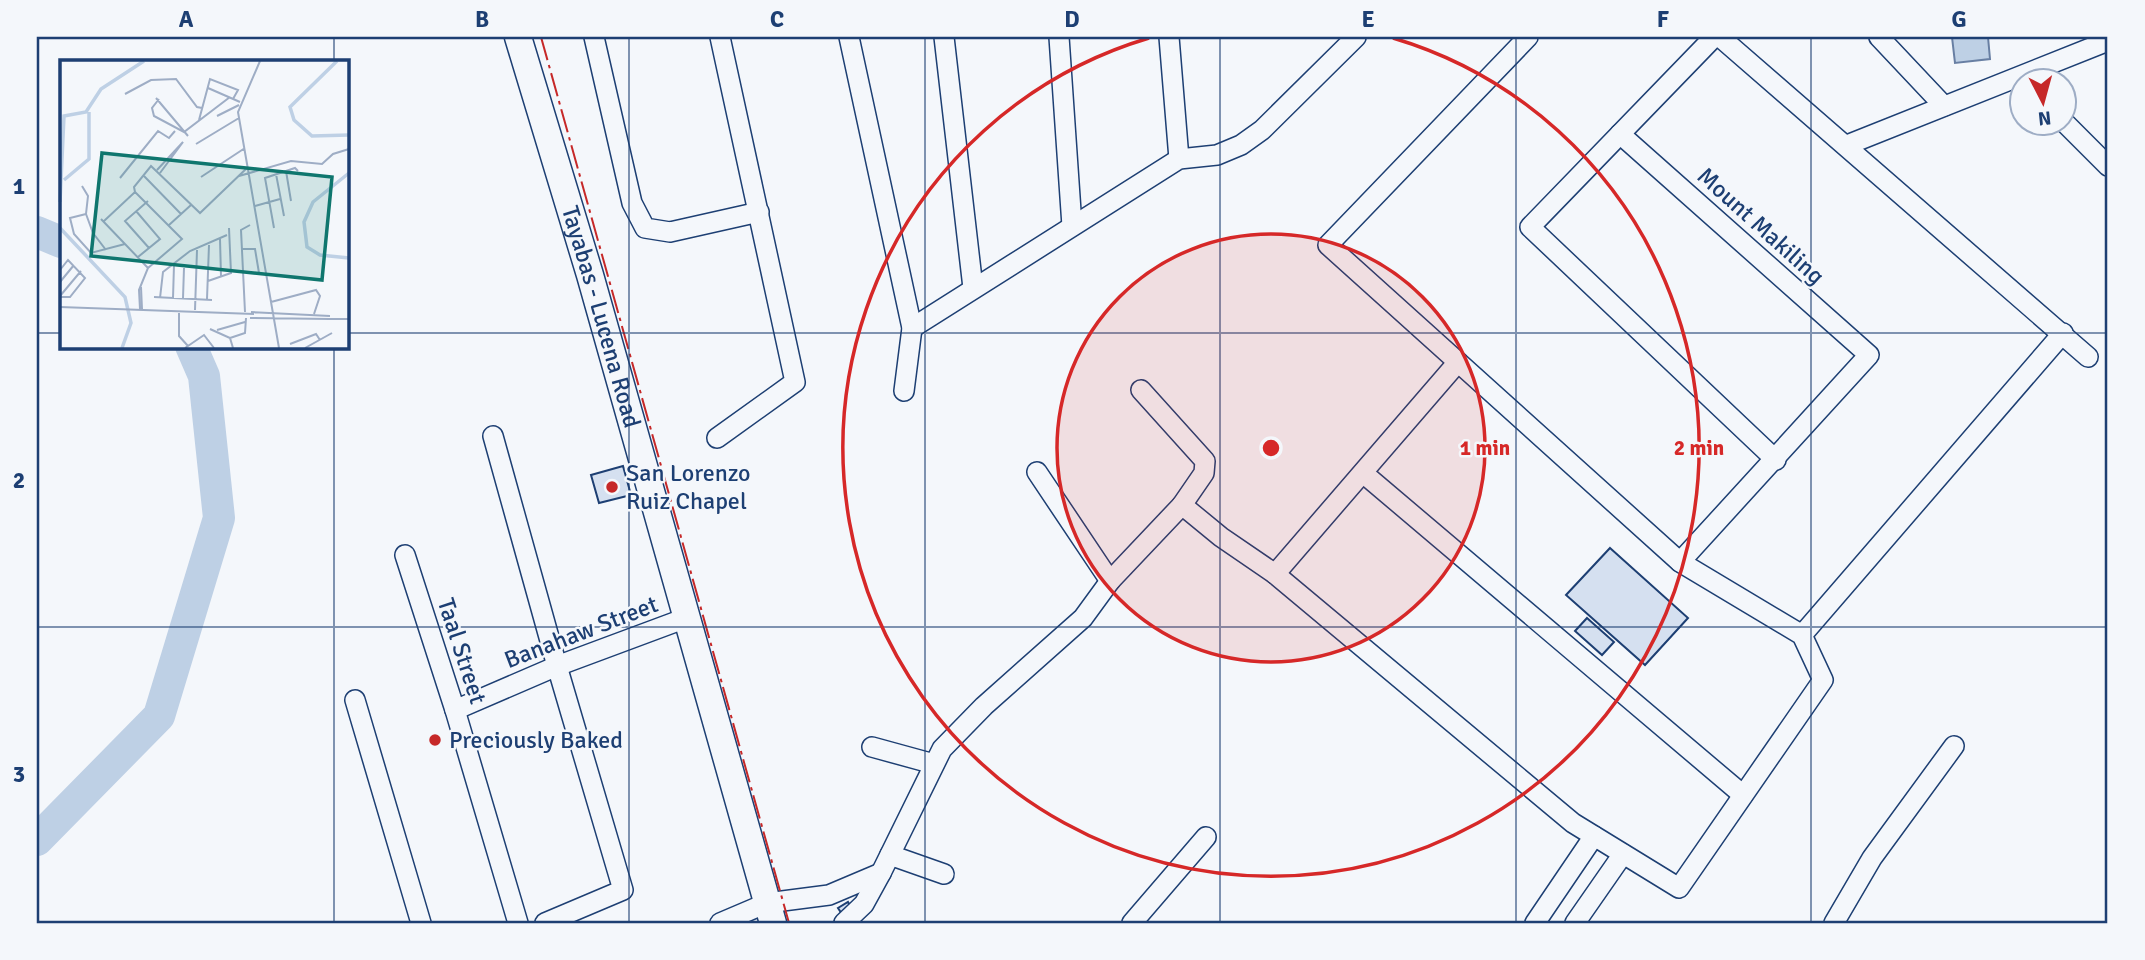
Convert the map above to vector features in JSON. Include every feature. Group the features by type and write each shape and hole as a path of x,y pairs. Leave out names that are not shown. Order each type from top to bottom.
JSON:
{"main road":[{"name":"Tayabas - Lucena Road","path":"519,37 590,275 770,913"}],"street":[{"path":"594,37 632,203 645,228 670,232 759,212"},
{"path":"717,438 794,382 720,37"},
{"path":"849,37 912,328 904,391"},
{"path":"944,37 973,288"},
{"path":"1059,37 1072,226"},
{"path":"1169,37 1179,159"},
{"path":"912,328 1179,159 1217,155 1241,145 1262,131 1356,37"},
{"path":"1182,505 1221,537 1275,574 1573,823 1679,888 1823,680 1802,635 1680,562 1328,245 1528,37"},
{"path":"1680,562 1776,460 1530,227 1714,37"},
{"path":"1720,37 2088,357"},
{"path":"1879,37 1944,106"},
{"path":"2050,66 2108,41"},
{"path":"1847,145 2008,83"},
{"name":"Mount Makiling","path":"1620,134 1870,355 1776,460"},
{"path":"2078,136 2108,166"},
{"path":"1802,635 2063,333"},
{"path":"1275,574 1458,362"},
{"path":"844,923 864,904 942,748 984,706 1083,618 1110,581 1182,505 1204,473 1205,461 1141,390"},
{"path":"493,436 556,666 623,890 544,923"},
{"path":"1037,472 1110,581"},
{"path":"1363,473 1744,795"},
{"name":"Taal Street","path":"405,555 456,710 518,923"},
{"name":"Banahaw Street","path":"456,710 556,666 686,618"},
{"path":"355,700 421,923"},
{"path":"1834,923 1872,858 1954,746"},
{"path":"872,747 934,764"},
{"path":"1535,923 1594,836"},
{"path":"1132,923 1206,837"},
{"path":"1575,923 1623,854"},
{"path":"890,855 944,874"},
{"path":"720,923 770,913 829,895 881,873"}],"water":[{"path":"1952,37 1988,37 1990,59 1955,63"}],"building":[{"name":"San Lorenzo Ruiz Chapel","path":"623,466 631,495 599,503 591,475"},
{"path":"1610,548 1688,618 1645,665 1566,595"},
{"path":"1587,618 1614,642 1602,655 1575,631"},
{"path":"848,902 853,911 844,917 838,908"}],"waterway":[{"path":"37,232 60,242"},
{"path":"37,840 159,716 219,518 204,376 192,348"}],"power":[{"path":"541,37 789,923"}],"place":[{"name":"San Lorenzo Ruiz Chapel","path":"612,487"},
{"name":"Preciously Baked","path":"435,740"}]}
